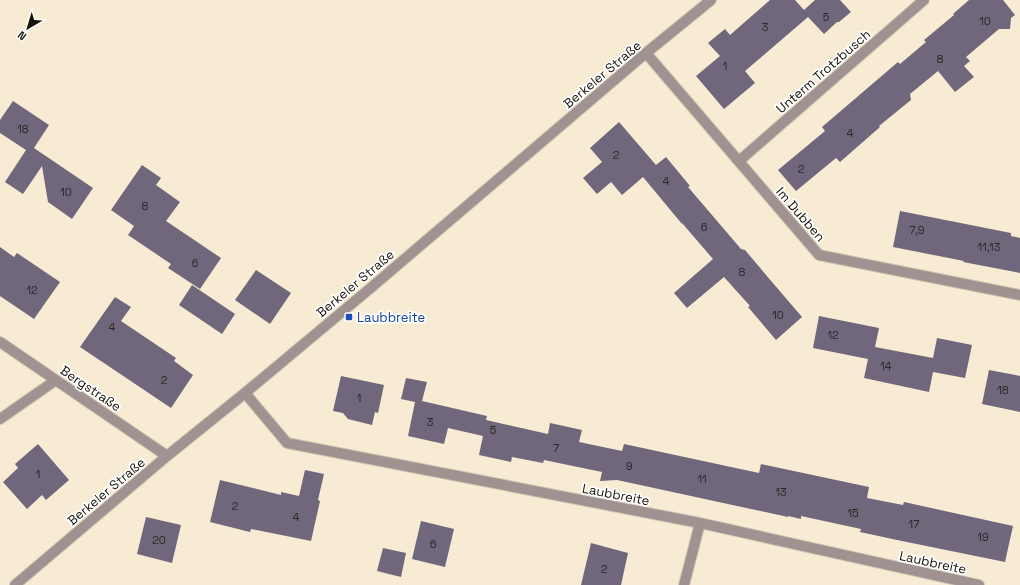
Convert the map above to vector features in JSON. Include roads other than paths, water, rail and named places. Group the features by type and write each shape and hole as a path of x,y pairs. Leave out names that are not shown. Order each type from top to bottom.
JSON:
{"street":[{"name":"Berkeler Straße","path":"14,585 167,456 373,286 711,0"},
{"name":"Unterm Trotzbusch","path":"739,161 924,0"},
{"name":"Im Dubben","path":"646,54 819,254 1020,294"},
{"name":"Bergstraße","path":"0,342 167,456"},
{"path":"0,419 56,380"},
{"name":"Laubbreite","path":"245,393 287,443 700,523 979,585"},
{"path":"684,585 700,523"}],"place":[{"name":"Laubbreite","path":"349,317"}]}
